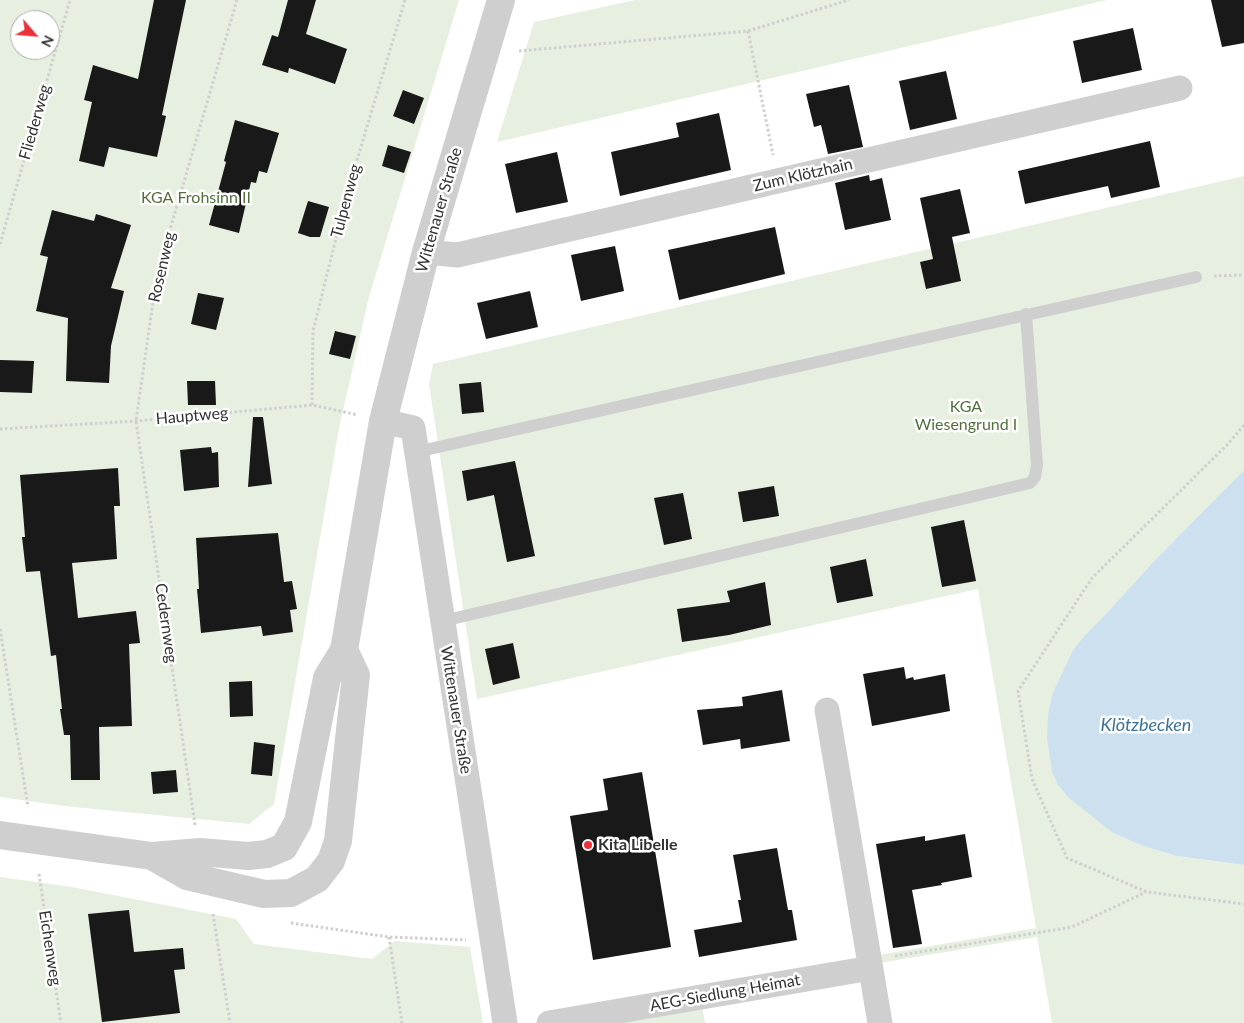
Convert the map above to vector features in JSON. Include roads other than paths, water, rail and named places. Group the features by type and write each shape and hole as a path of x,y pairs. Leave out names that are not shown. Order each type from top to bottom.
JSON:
{"street":[{"name":"Wittenauer Straße","path":"284,847 298,822 328,678 344,650 383,421 426,252 501,0"},
{"name":"Zum Klötzhain","path":"426,252 457,254 1180,88"},
{"name":"Wittenauer Straße","path":"383,421 413,428 505,1023"},
{"path":"152,856 187,876 264,894 291,893 317,879 331,861 338,841 356,675 344,650"},
{"path":"827,710 880,1023"},
{"path":"0,835 152,856 200,852 248,856 267,854 284,847 317,879"},
{"name":"AEG-Siedlung Heimat","path":"549,1023 870,968"}],"lane":[{"path":"416,452 1196,277"},
{"path":"443,621 1030,483 1035,477 1037,465 1026,314"}],"water":[{"name":"Klötzbecken","path":"1244,470 1244,865 1177,856 1143,846 1113,833 1069,798 1058,785 1052,772 1047,738 1048,715 1053,692 1073,650 1155,560"}],"place":[{"name":"Kita Libelle","path":"588,845"}],"park label":[{"name":"KGA Frohsinn II","path":"196,198"},
{"name":"KGA Wiesengrund I","path":"966,416"}]}
